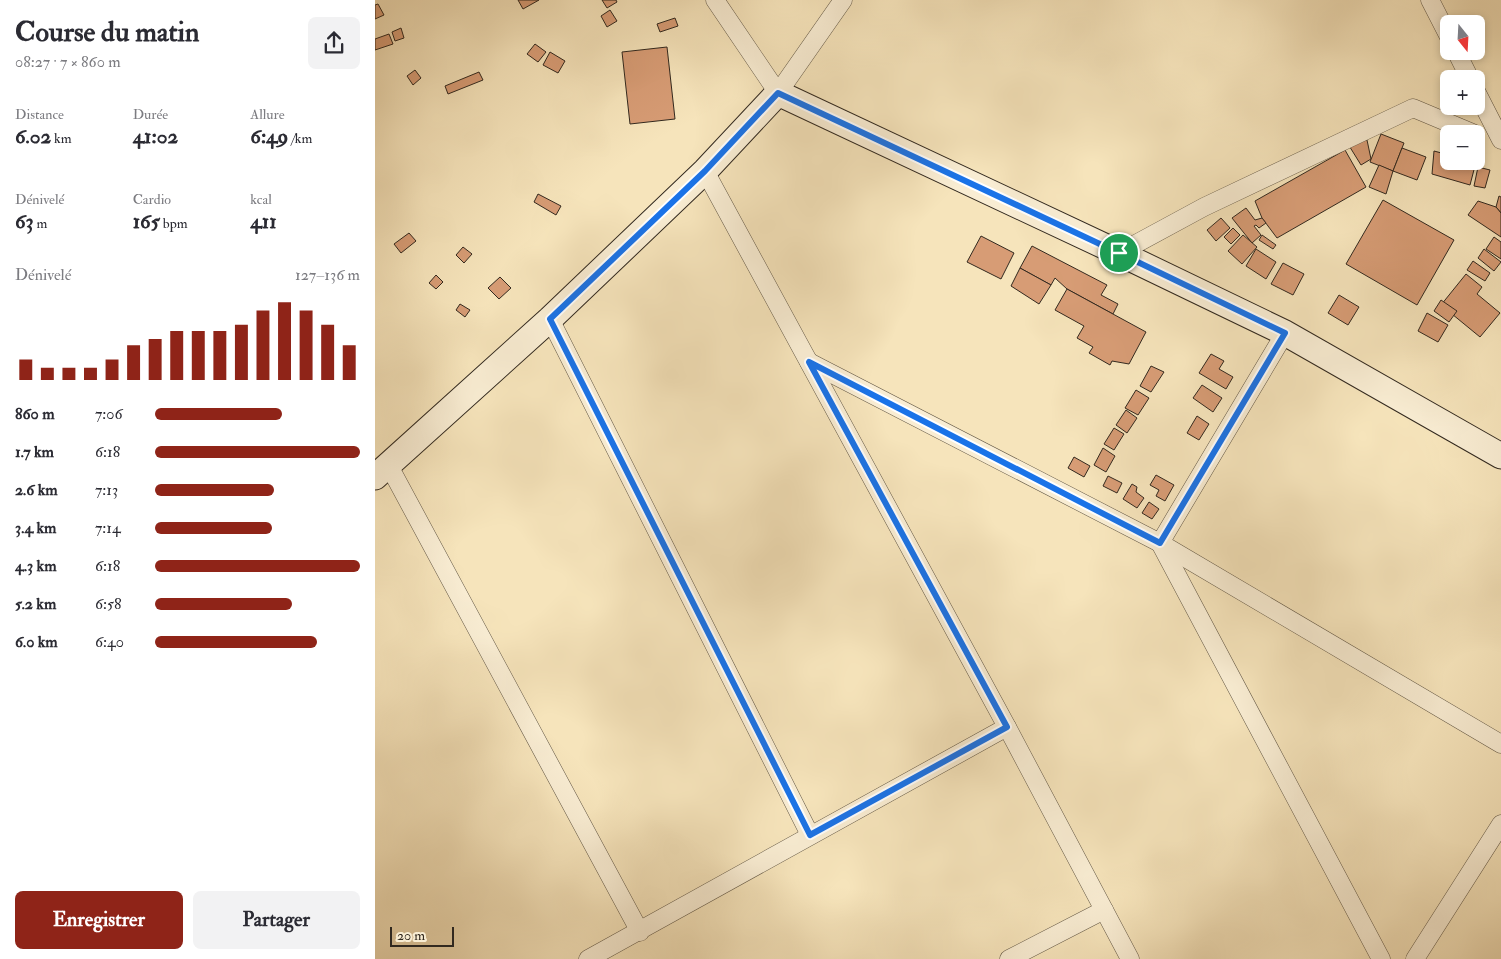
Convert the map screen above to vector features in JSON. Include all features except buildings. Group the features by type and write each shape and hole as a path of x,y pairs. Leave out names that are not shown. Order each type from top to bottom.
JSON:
{"street":[{"path":"715,0 778,93 1285,333 1501,456"},
{"path":"640,932 382,471 550,319 705,171 778,93 843,0"},
{"path":"1430,0 1440,19"},
{"path":"1119,253 1204,206 1413,108 1454,125"},
{"path":"1485,109 1501,140"},
{"path":"1485,138 1501,144"},
{"path":"705,171 1007,727 1130,959"},
{"path":"550,319 810,835"},
{"path":"1160,543 1285,333"},
{"path":"809,362 1160,543 1501,744"},
{"path":"1160,543 1381,959"},
{"path":"588,959 640,932 810,835 1007,727"},
{"path":"1415,959 1501,824"},
{"path":"1009,959 1104,910"}],"route":[{"path":"778,93 1119,253 1285,333 1160,543 809,362 1007,727 810,835 550,319 705,171 778,93"}]}
